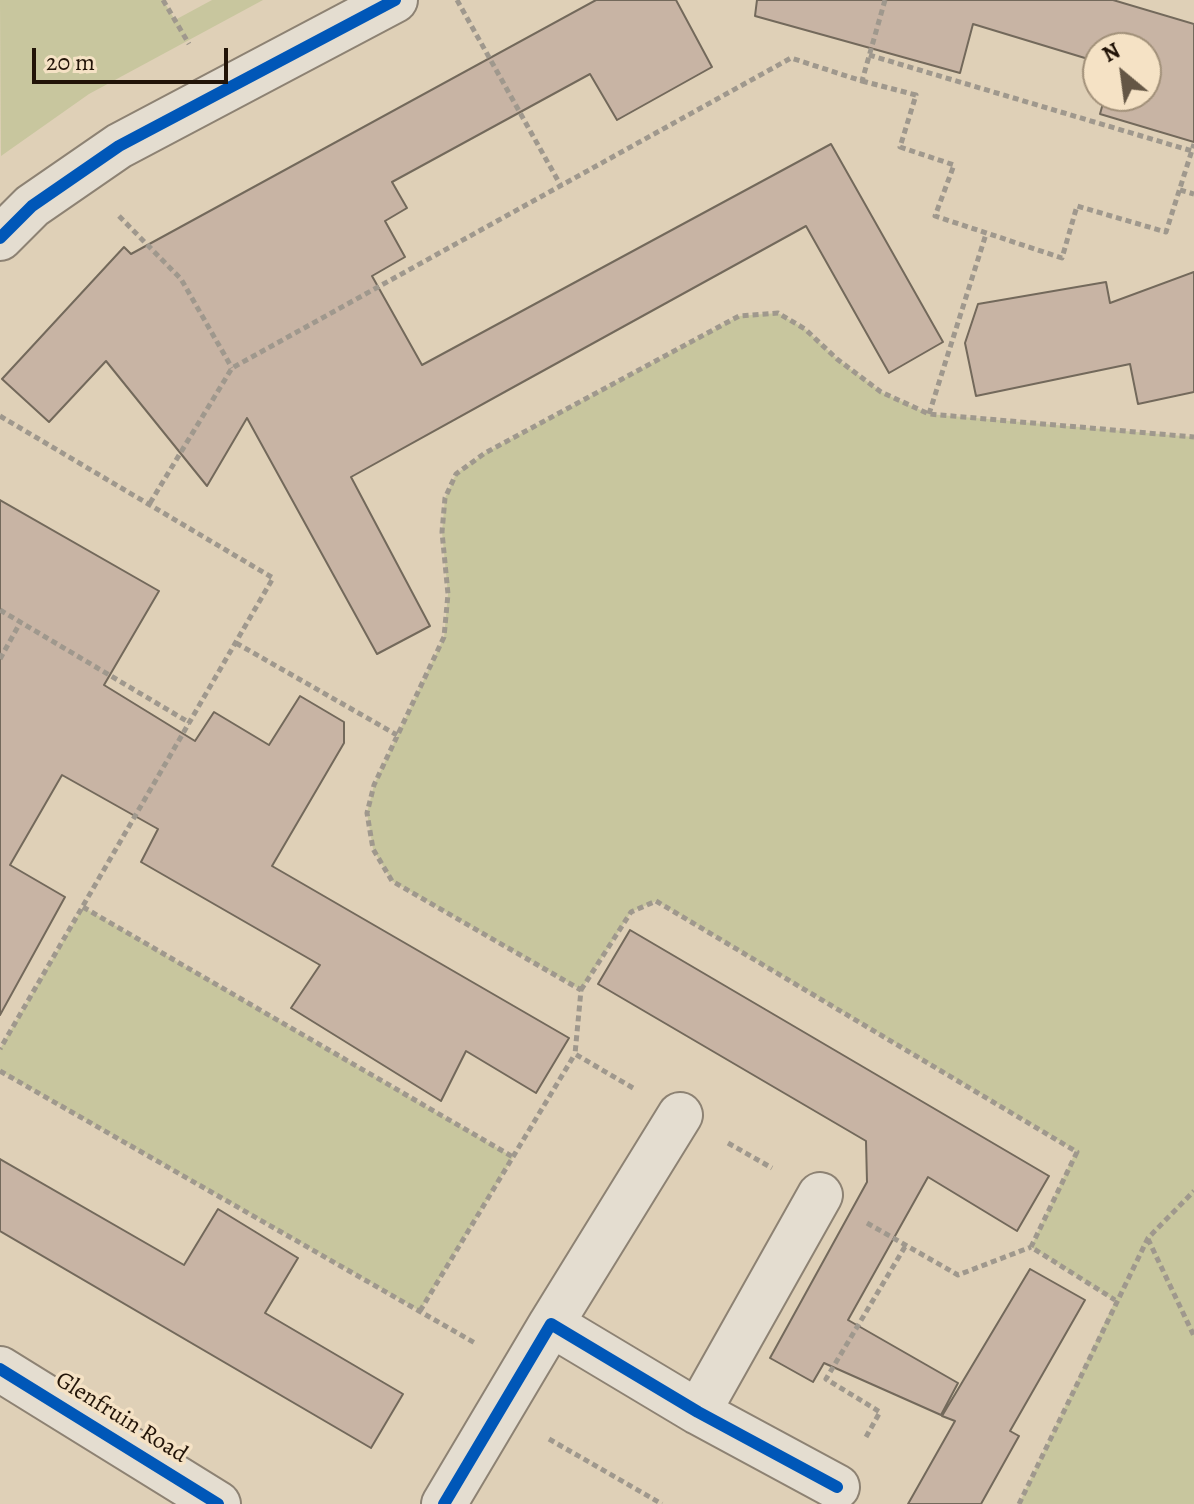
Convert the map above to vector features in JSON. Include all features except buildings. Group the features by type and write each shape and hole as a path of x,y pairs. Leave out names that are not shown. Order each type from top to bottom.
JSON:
{"street":[{"path":"0,238 32,206 119,146 395,0"},
{"path":"444,1504 680,1115"},
{"path":"698,1412 820,1195"},
{"path":"551,1324 698,1412 837,1487"},
{"name":"Glenfruin Road","path":"0,1369 218,1504"}],"path":[{"path":"457,0 561,186"},
{"path":"862,81 885,0"},
{"path":"150,503 232,368 791,58 916,95 900,147 954,165 935,216 1062,258 1077,206 1166,232 1193,148 869,55"},
{"path":"78,174 181,279 232,368"},
{"path":"1180,190 1194,194"},
{"path":"929,414 986,234"},
{"path":"581,990 392,881 373,849 367,813 374,785 444,637 448,594 442,532 445,498 456,474 485,453 739,316 778,313 805,329 837,359 881,392 929,414 1194,437"},
{"path":"0,416 273,578 0,1049"},
{"path":"0,610 190,723"},
{"path":"0,659 20,623"},
{"path":"236,643 397,735"},
{"path":"420,1311 575,1054 581,990 631,912 656,901 1077,1152 1031,1247 958,1275 575,1054"},
{"path":"83,907 513,1157"},
{"path":"0,1071 524,1371"},
{"path":"1019,1504 1115,1300 1148,1238 1194,1191"},
{"path":"1148,1238 1194,1336"},
{"path":"837,1487 880,1412 826,1379 906,1245"},
{"path":"1031,1247 1115,1300"},
{"path":"499,1410 662,1504"}],"shaded area":[{"path":"0,0 163,0 175,20 212,0 263,0 89,94 1,156"},
{"path":"778,313 805,329 837,359 881,392 929,414 1194,437 1194,1504 1019,1504 1115,1301 1031,1247 1076,1151 656,901 631,912 581,990 392,881 373,849 367,813 374,785 444,637 448,594 442,532 445,498 456,474 485,453 739,316"},
{"path":"83,907 513,1157 420,1311 0,1071 0,1049"}],"cycle path":[{"path":"0,238 32,206 119,146 395,0"},
{"path":"444,1504 551,1324 698,1412 837,1487"},
{"path":"0,1369 218,1504"}]}
